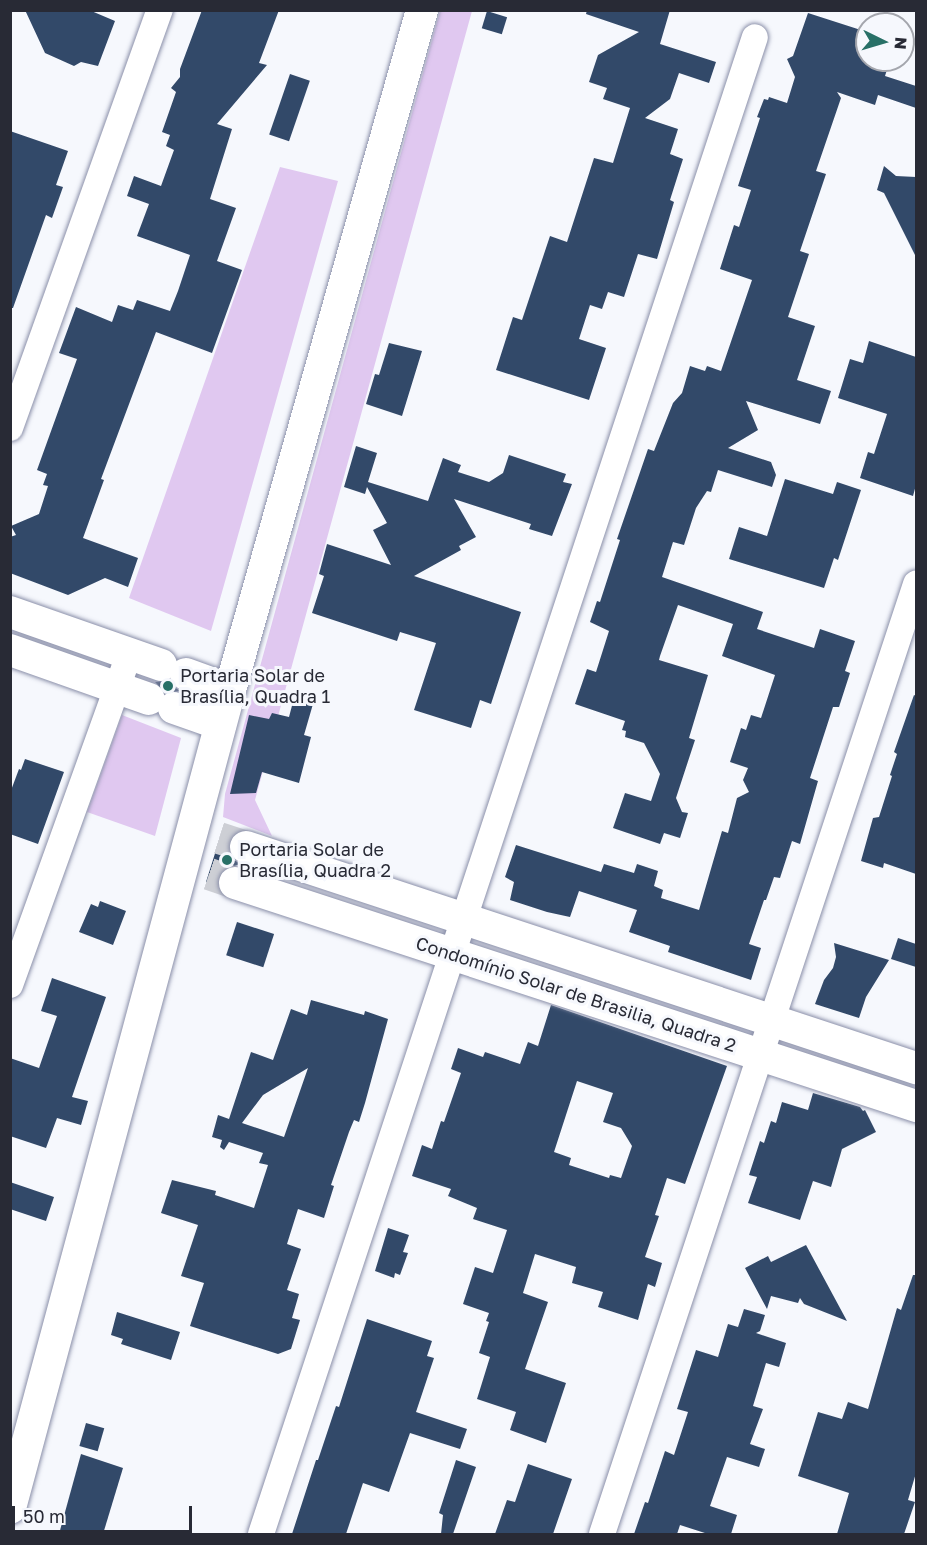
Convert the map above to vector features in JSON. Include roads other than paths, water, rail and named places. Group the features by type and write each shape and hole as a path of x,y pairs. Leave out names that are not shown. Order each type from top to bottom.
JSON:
{"street":[{"path":"10,428 160,10"},
{"path":"10,1508 231,842 220,724 422,10"},
{"path":"261,1534 755,37"},
{"path":"602,1534 916,584"},
{"path":"10,612 230,690"},
{"path":"10,650 220,724"},
{"path":"10,985 129,654"},
{"path":"167,706 179,672"},
{"path":"220,878 231,842"},
{"name":"Condomínio Solar de Brasilia, Quadra 2","path":"231,842 916,1068"},
{"name":"Condomínio Solar de Brasilia, Quadra 2","path":"220,878 916,1106"}],"tunnel":[{"path":"219,838 246,847"},
{"path":"209,874 235,883"}],"place":[{"name":"Portaria Solar de Brasília, Quadra 1","path":"168,686"},
{"name":"Portaria Solar de Brasília, Quadra 2","path":"227,860"}]}
